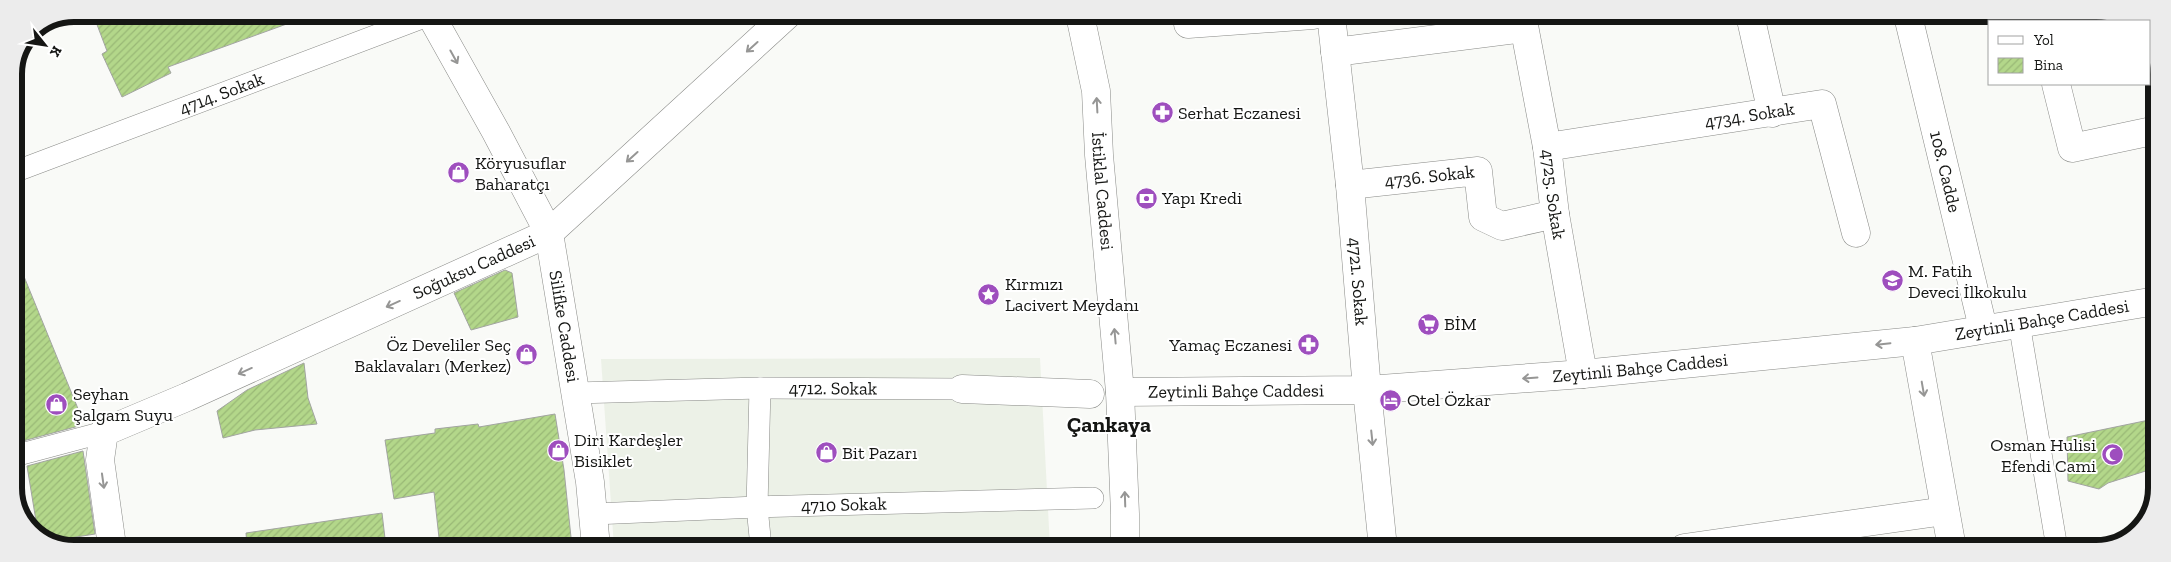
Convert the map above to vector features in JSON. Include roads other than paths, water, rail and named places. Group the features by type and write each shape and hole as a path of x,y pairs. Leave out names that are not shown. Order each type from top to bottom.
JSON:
{"street":[{"name":"4714. Sokak","path":"22,169 410,22"},
{"name":"Silifke Caddesi","path":"435,22 549,233 575,393 578,401 594,514 596,540"},
{"name":"Soğuksu Caddesi","path":"104,432 187,397 549,233 779,22"},
{"name":"İstiklal Caddesi","path":"1081,22 1096,91 1099,155 1120,392 1125,540"},
{"path":"1188,24 1216,22"},
{"name":"4721. Sokak","path":"1332,22 1350,186 1367,390 1382,540"},
{"path":"1335,52 1523,22"},
{"name":"4725. Sokak","path":"1523,22 1547,147 1555,214 1583,374"},
{"path":"1752,22 1772,113"},
{"name":"108. Cadde","path":"1909,22 1983,328"},
{"path":"2056,85 2072,148 2148,132"},
{"name":"4734. Sokak","path":"1547,147 1822,104 1856,233"},
{"name":"4736. Sokak","path":"1350,186 1478,171 1483,217 1502,226 1555,214"},
{"name":"Zeytinli Bahçe Caddesi","path":"1120,392 1367,390 1583,374 1915,341 1983,328 2148,307"},
{"path":"2019,323 2056,540"},
{"path":"1915,341 1950,540"},
{"path":"760,388 757,507 760,540"},
{"name":"4712. Sokak","path":"575,393 760,388 962,389 1090,394"},
{"path":"23,454 104,432 100,460 111,540"},
{"name":"4710 Sokak","path":"594,514 757,507 1093,498"},
{"path":"1740,540 1945,511"}],"place":[{"name":"Serhat Eczanesi","path":"1162,113"},
{"name":"Köryusuflar Baharatçı","path":"459,173"},
{"name":"Yapı Kredi","path":"1146,198"},
{"name":"M. Fatih Deveci İlkokulu","path":"1892,281"},
{"name":"Kırmızı Lacivert Meydanı","path":"989,294"},
{"name":"BİM","path":"1428,324"},
{"name":"Yamaç Eczanesi","path":"1308,345"},
{"name":"Öz Develiler Seç Baklavaları (Merkez)","path":"527,355"},
{"name":"Otel Özkar","path":"1391,400"},
{"name":"Seyhan Şalgam Suyu","path":"57,404"},
{"name":"Diri Kardeşler Bisiklet","path":"558,450"},
{"name":"Bit Pazarı","path":"826,453"},
{"name":"Osman Hulisi Efendi Cami","path":"2112,455"}],"district":[{"name":"Çankaya","path":"1109,424"}]}
